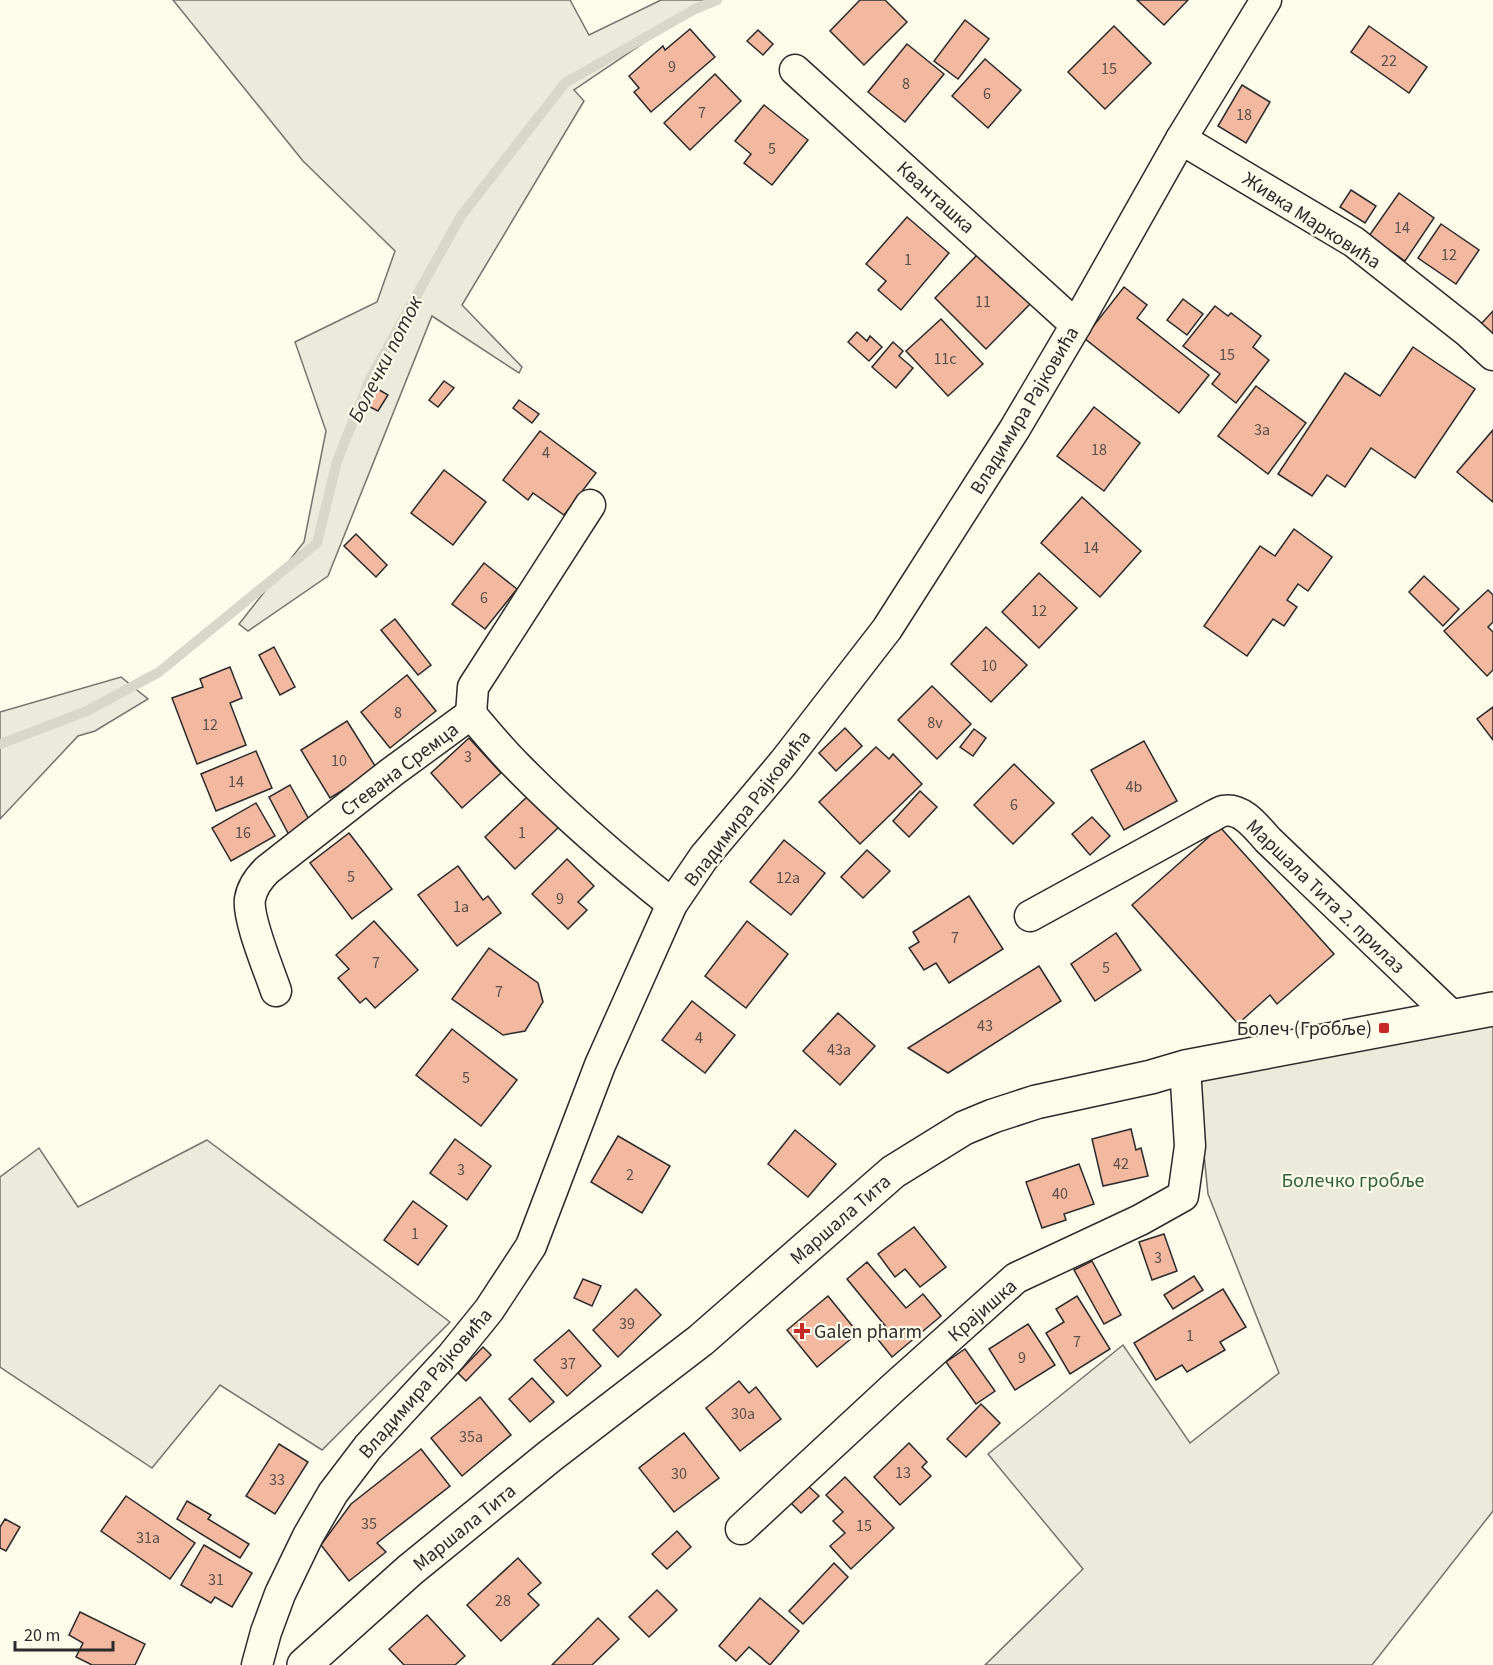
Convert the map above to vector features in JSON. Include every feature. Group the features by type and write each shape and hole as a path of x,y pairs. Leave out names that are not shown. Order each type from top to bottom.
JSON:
{"street":[{"name":"Владимира Рајковића","path":"257,1665 280,1594 308,1536 333,1493 368,1447 452,1357 489,1310 531,1246 600,1065 672,904 704,856 784,762 887,629 1014,430 1076,325 1180,139 1266,0"},
{"name":"Кванташка","path":"795,70 1076,325"},
{"name":"Живка Марковића","path":"1180,139 1354,242 1468,332 1493,355"},
{"path":"471,714 473,687 590,505"},
{"name":"Стевана Сремца","path":"276,991 250,914 250,900 259,879 267,870 392,772 471,714 515,765 564,812 612,856 672,904"},
{"name":"Маршала Тита 2. прилаз","path":"1030,916 1209,818 1223,811 1233,812 1248,819 1453,1017"},
{"name":"Маршала Тита","path":"304,1665 410,1570 550,1456 701,1340 893,1172 964,1128 1036,1102 1151,1077 1185,1067 1493,1010"},
{"name":"Крајишка","path":"741,1529 1016,1278 1140,1220 1183,1196 1190,1146 1185,1067"}],"green space":[{"path":"173,0 570,0 589,35 661,0 707,0 574,90 584,101 462,305 522,367 519,373 432,316 328,576 248,631 239,624 304,542 326,431 295,342 377,302 395,251 303,161"},
{"path":"121,677 148,699 95,731 78,736 0,819 0,712"},
{"name":"Болечко гробље","path":"1493,1009 1493,1511 1372,1665 985,1665 1083,1569 988,1454 1123,1345 1190,1443 1279,1373 1208,1194 1199,1105 1199,1065"},
{"path":"207,1140 450,1322 322,1450 220,1385 152,1468 0,1367 0,1177 39,1148 78,1207"}],"building":[{"path":"860,0 885,0 907,22 864,65 830,31"},
{"path":"1137,0 1188,0 1164,25"},
{"path":"965,20 989,39 958,79 934,61"},
{"path":"1114,26 1151,63 1105,109 1068,72"},
{"path":"1369,26 1427,67 1409,93 1351,52"},
{"path":"690,29 715,57 651,112 634,92 639,88 629,76 663,46 665,50"},
{"path":"758,30 773,44 763,55 747,41"},
{"path":"907,44 944,74 905,122 868,92"},
{"path":"985,59 1021,90 988,128 952,96"},
{"path":"715,74 741,101 690,150 664,123"},
{"path":"1242,85 1270,102 1246,143 1218,126"},
{"path":"764,105 808,140 772,185 744,163 751,154 735,141"},
{"path":"1351,190 1376,206 1365,223 1340,207"},
{"path":"1399,193 1434,218 1405,261 1369,236"},
{"path":"907,217 949,253 901,310 878,290 886,281 866,264"},
{"path":"1441,224 1479,250 1456,284 1418,258"},
{"path":"980,252 1031,303 986,349 935,298"},
{"path":"1124,287 1147,305 1137,318 1209,375 1179,413 1084,338"},
{"path":"1183,299 1203,314 1187,335 1167,320"},
{"path":"1215,306 1228,316 1231,313 1261,336 1253,347 1269,360 1236,403 1212,384 1220,374 1183,346"},
{"path":"1493,311 1493,335 1481,324"},
{"path":"941,319 983,364 948,396 906,351"},
{"path":"857,332 867,341 870,336 882,347 869,361 848,342"},
{"path":"893,342 903,351 899,356 913,368 896,388 872,367"},
{"path":"1413,347 1475,389 1415,478 1371,448 1345,487 1327,475 1312,496 1278,474 1345,373 1380,396"},
{"path":"444,381 454,388 438,407 429,400"},
{"path":"1256,386 1306,423 1268,474 1218,436"},
{"path":"376,388 388,395 378,411 366,405"},
{"path":"519,400 539,414 532,423 513,408"},
{"path":"1094,407 1140,443 1104,491 1057,456"},
{"path":"1493,430 1493,502 1457,472"},
{"path":"540,431 596,473 564,515 533,493 528,500 503,480"},
{"path":"444,470 486,502 453,545 411,513"},
{"path":"1082,497 1141,551 1100,597 1041,543"},
{"path":"1294,529 1332,557 1308,591 1298,584 1287,600 1297,607 1284,626 1273,619 1247,656 1204,626 1260,546 1275,556"},
{"path":"356,534 387,565 376,577 344,546"},
{"path":"484,563 517,589 485,629 452,604"},
{"path":"1039,573 1077,608 1039,648 1002,612"},
{"path":"1424,576 1459,609 1443,626 1409,592"},
{"path":"1488,590 1493,595 1493,622 1488,627 1493,632 1493,670 1487,676 1444,631"},
{"path":"395,619 431,665 418,675 381,630"},
{"path":"986,627 1027,665 991,702 951,664"},
{"path":"274,647 295,687 280,695 259,655"},
{"path":"230,667 242,698 230,703 246,745 197,764 172,698 203,687 200,679"},
{"path":"407,675 436,711 390,748 361,712"},
{"path":"932,686 971,724 937,759 898,720"},
{"path":"1493,707 1493,740 1477,719"},
{"path":"347,721 377,769 330,798 301,750"},
{"path":"845,728 862,746 836,771 819,753"},
{"path":"974,729 986,738 973,756 960,747"},
{"path":"469,738 501,773 462,808 431,773"},
{"path":"1144,741 1177,801 1124,830 1091,770"},
{"path":"876,747 889,759 893,754 922,784 860,844 819,802"},
{"path":"256,751 272,788 216,811 201,774"},
{"path":"1014,764 1054,803 1013,844 974,805"},
{"path":"290,785 311,823 289,835 269,797"},
{"path":"920,791 937,807 909,837 893,821"},
{"path":"529,795 559,827 515,869 485,837"},
{"path":"256,803 275,836 231,861 212,828"},
{"path":"1092,817 1110,836 1090,855 1072,834"},
{"path":"1220,827 1334,954 1277,1004 1270,995 1238,1024 1132,905"},
{"path":"349,833 392,889 352,919 310,863"},
{"path":"784,840 825,873 791,915 750,882"},
{"path":"867,850 890,871 863,898 841,877"},
{"path":"567,859 594,886 578,902 587,910 568,929 532,894"},
{"path":"458,866 483,900 488,896 501,913 457,946 418,895"},
{"path":"969,896 1003,949 949,983 936,963 924,970 909,948 919,942 913,932"},
{"path":"374,921 418,970 375,1008 366,998 360,1003 338,978 349,969 336,955"},
{"path":"747,921 788,954 746,1008 705,976"},
{"path":"1116,933 1141,970 1095,1001 1071,964"},
{"path":"489,948 538,983 543,1002 525,1031 503,1035 452,999"},
{"path":"1039,966 1061,1001 948,1073 908,1048"},
{"path":"692,1001 735,1035 705,1073 662,1040"},
{"path":"838,1013 875,1046 840,1085 803,1051"},
{"path":"452,1029 517,1080 481,1126 416,1075"},
{"path":"1131,1129 1136,1150 1141,1148 1148,1176 1103,1186 1092,1139"},
{"path":"795,1130 836,1164 808,1197 768,1164"},
{"path":"618,1136 670,1166 642,1213 591,1182"},
{"path":"455,1139 491,1166 467,1200 430,1173"},
{"path":"1079,1164 1094,1204 1064,1214 1066,1220 1042,1228 1026,1182"},
{"path":"413,1201 447,1226 418,1265 384,1240"},
{"path":"914,1227 946,1267 920,1287 905,1269 895,1277 878,1254"},
{"path":"1164,1234 1177,1271 1152,1280 1139,1242"},
{"path":"1092,1261 1121,1315 1104,1324 1074,1270"},
{"path":"867,1262 906,1308 923,1294 941,1316 892,1357 876,1337 887,1328 847,1279"},
{"path":"1194,1276 1203,1290 1173,1309 1164,1295"},
{"path":"583,1279 601,1286 592,1306 574,1298"},
{"path":"636,1289 661,1315 618,1357 593,1330"},
{"path":"1223,1289 1246,1327 1220,1342 1225,1350 1187,1372 1182,1365 1156,1380 1134,1343"},
{"path":"828,1296 858,1333 817,1367 787,1330"},
{"path":"1077,1296 1110,1349 1070,1374 1046,1333 1064,1322 1056,1309"},
{"path":"1028,1324 1055,1365 1015,1390 989,1349"},
{"path":"569,1330 601,1366 567,1396 534,1360"},
{"path":"483,1347 491,1355 466,1381 458,1373"},
{"path":"965,1349 995,1391 976,1404 946,1362"},
{"path":"532,1378 554,1402 530,1422 509,1399"},
{"path":"739,1381 749,1393 756,1387 781,1419 740,1451 706,1408"},
{"path":"480,1397 511,1435 462,1476 431,1438"},
{"path":"981,1404 1000,1423 966,1457 947,1439"},
{"path":"684,1433 719,1478 674,1512 639,1468"},
{"path":"909,1443 927,1462 922,1467 931,1476 900,1505 874,1477"},
{"path":"279,1444 308,1462 275,1514 246,1496"},
{"path":"421,1449 450,1486 377,1543 386,1552 349,1581 321,1545 351,1504"},
{"path":"845,1477 894,1528 851,1569 830,1546 845,1533 833,1521 843,1512 826,1495"},
{"path":"806,1484 819,1496 801,1513 789,1501"},
{"path":"126,1496 195,1543 170,1579 101,1531"},
{"path":"187,1501 211,1515 208,1519 249,1544 240,1558 177,1519"},
{"path":"5,1519 20,1527 6,1551 0,1548 0,1527"},
{"path":"677,1531 691,1547 667,1569 652,1554"},
{"path":"204,1545 252,1573 232,1607 215,1597 211,1603 181,1585"},
{"path":"518,1558 541,1583 528,1594 539,1605 501,1641 467,1605"},
{"path":"834,1563 848,1577 803,1624 789,1611"},
{"path":"657,1590 677,1610 649,1637 629,1617"},
{"path":"760,1598 799,1631 770,1665 749,1647 736,1661 719,1646"},
{"path":"80,1612 145,1644 135,1665 92,1665 76,1657 83,1643 69,1635"},
{"path":"427,1615 465,1656 455,1665 404,1665 389,1649"},
{"path":"598,1618 619,1639 592,1665 552,1665"}],"waterway":[{"name":"Болечки поток","path":"0,744 87,711 159,672 317,543 337,461 371,377 461,216 565,83 695,9 717,0"}],"place":[{"name":"Болеч (Гробље)","path":"1384,1028"},
{"name":"Galen pharm","path":"802,1331"}]}
